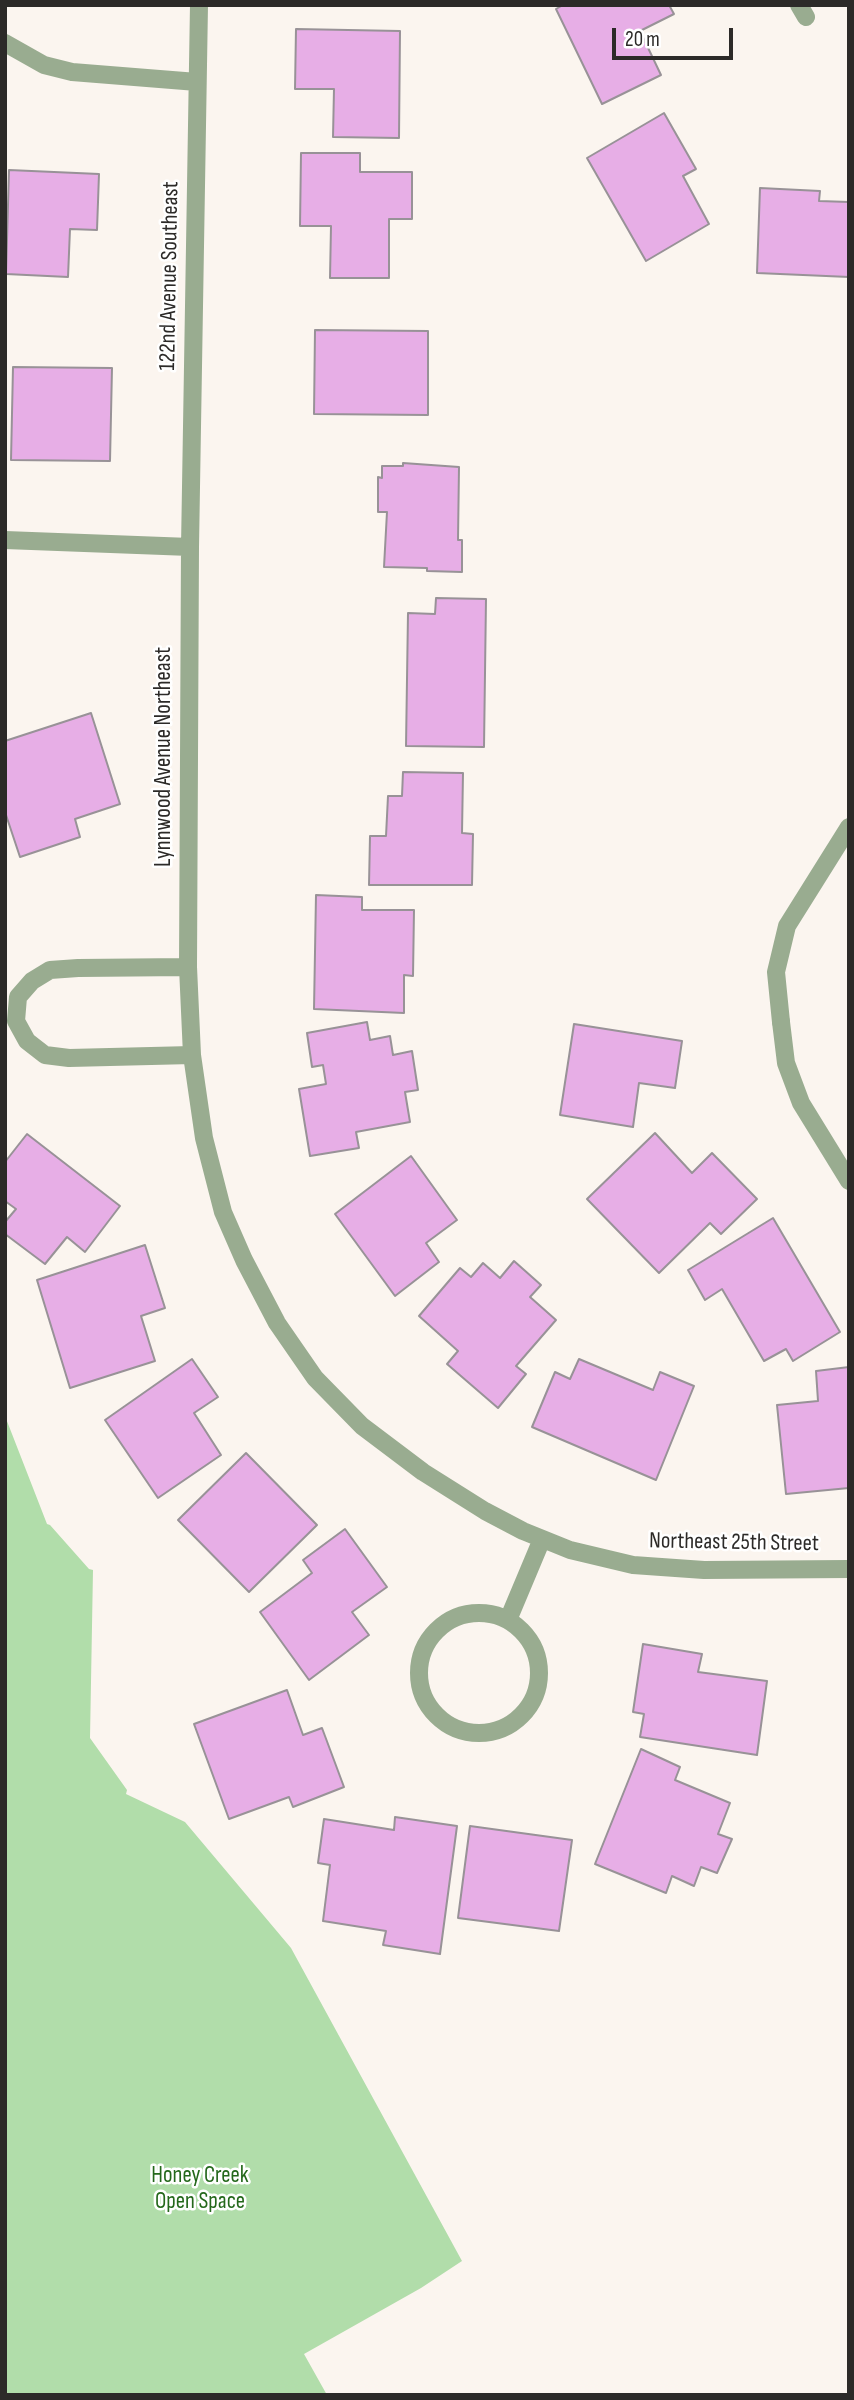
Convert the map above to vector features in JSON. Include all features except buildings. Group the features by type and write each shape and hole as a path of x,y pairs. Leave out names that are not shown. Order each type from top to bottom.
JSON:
{"street":[{"name":"122nd Avenue Southeast","path":"190,547 199,5"},
{"path":"5,43 44,65 72,72 197,82"},
{"path":"5,540 190,547"},
{"name":"Lynnwood Avenue Northeast","path":"190,547 188,967 191,1055 204,1138 223,1212 276,1323 315,1378 362,1426 423,1472 485,1511 542,1539"},
{"path":"849,827 788,926 776,972 786,1063 801,1103 849,1181"},
{"path":"188,967 50,970 33,981 18,997 16,1021 27,1041 45,1055 69,1058 191,1055"},
{"path":"508,1620 542,1539"},
{"name":"Northeast 25th Street","path":"542,1539 570,1550 634,1564 704,1570 849,1569"},
{"path":"489,1613 508,1620 523,1631 534,1647 539,1665 539,1684 533,1702 522,1717 506,1728 488,1734 467,1733 447,1726 431,1712 421,1693 418,1673 421,1652 432,1635 448,1621 468,1614 489,1613"}],"green space":[{"name":"Honey Creek Open Space","path":"5,1416 47,1524 89,1569 93,1570 90,1738 127,1790 126,1794 185,1822 291,1948 462,2261 421,2288 304,2354 327,2395 5,2395"}]}
